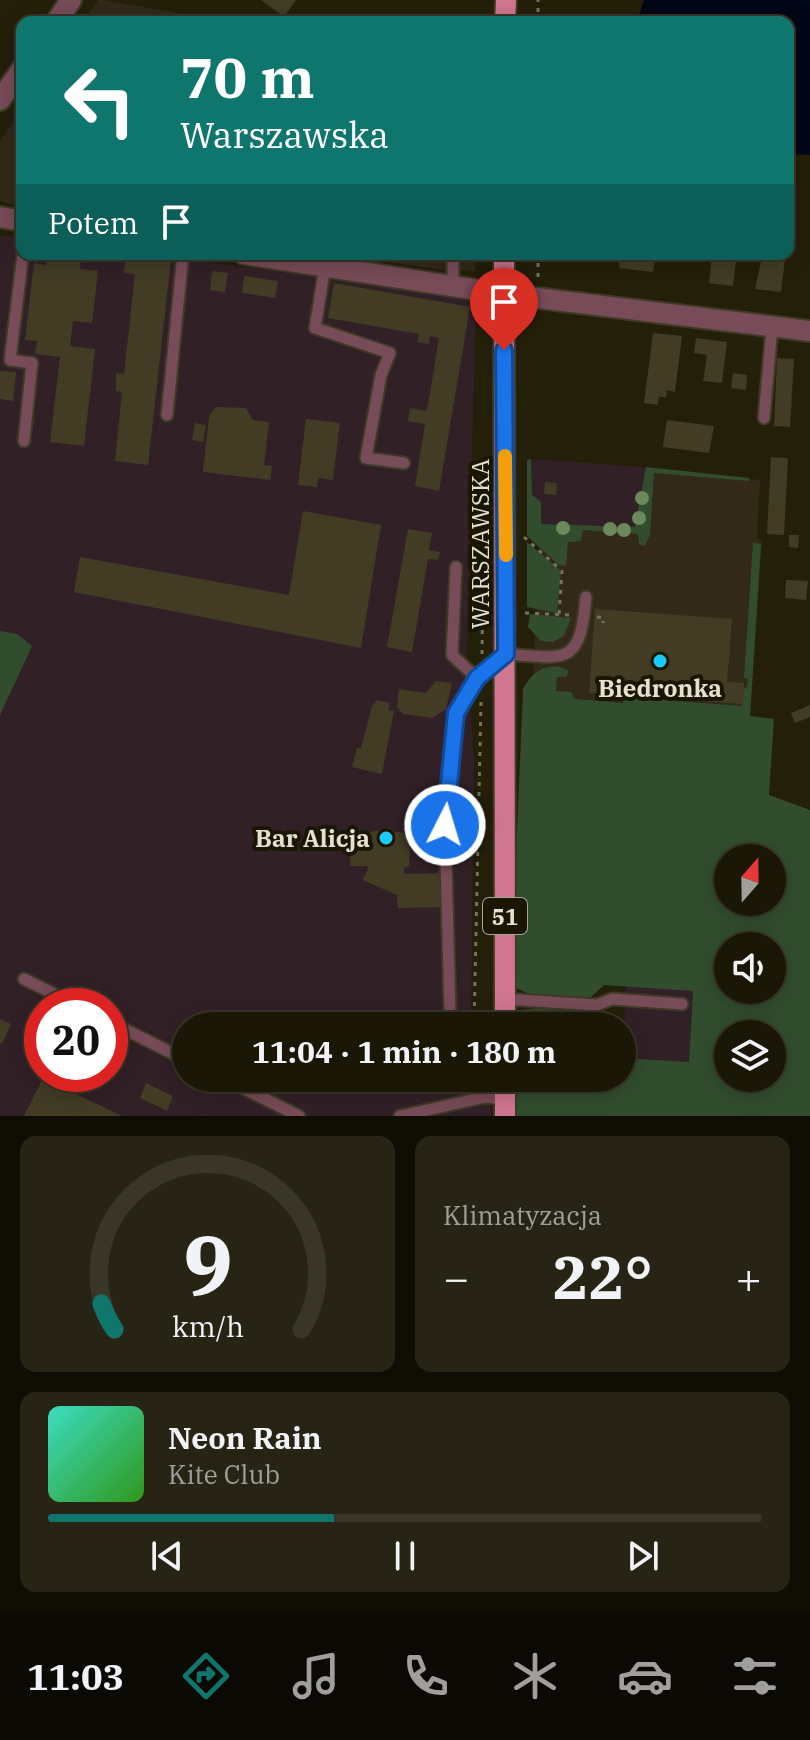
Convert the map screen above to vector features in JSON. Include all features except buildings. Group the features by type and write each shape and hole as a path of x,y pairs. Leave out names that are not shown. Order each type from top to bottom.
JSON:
{"main road":[{"name":"WARSZAWSKA","path":"504,260 505,1012"}],"street":[{"path":"0,100 16,77"},
{"path":"310,260 504,294 810,331"}],"lane":[{"path":"22,260 10,360 32,363 24,441"},
{"path":"167,415 182,260"},
{"path":"453,260 453,285"},
{"path":"332,262 315,328 390,353 381,375 366,458 404,463"},
{"path":"764,418 772,327"},
{"path":"456,567 452,655 479,676"},
{"path":"450,1012 445,825 456,713 479,676 506,654 548,658 566,654 575,647 583,631 586,597"},
{"path":"24,979 42,988"},
{"path":"505,999 597,1005 612,999 682,1004"},
{"path":"128,1031 172,1053"},
{"path":"251,1092 299,1116"},
{"path":"400,1116 499,1104"}],"path":[{"path":"524,552 524,537 560,568 562,574 559,615 524,613"},
{"path":"474,1012 482,612"}],"shaded area":[{"path":"98,0 104,0 195,16 87,16"},
{"path":"16,118 16,206 0,201 0,141"},
{"path":"0,235 16,237 16,260 188,260 476,297 467,655 474,761 471,1012 172,1012 172,1092 488,1092 492,1116 0,1116"},
{"path":"371,260 474,260 475,271"},
{"path":"531,459 646,467 635,527 541,524 532,495"},
{"path":"646,467 760,480 757,539 762,540 750,717 532,700 541,524 641,485"},
{"path":"626,986 693,990 689,1062 636,1059 636,1012 625,1012"}],"green space":[{"path":"531,459 532,495 541,502 541,524 635,527 646,467 749,478 749,481 654,473 650,535 645,546 639,544 638,534 583,530 581,541 568,542 566,566 559,565 527,536 527,460"},
{"path":"527,542 561,571 557,613 527,607"},
{"path":"753,543 761,544 750,716 774,719 769,795 810,810 810,1116 515,1116 515,1092 636,1092 636,1059 689,1062 693,991 604,985 591,997 536,997 516,988 515,882 523,689 537,672 555,666 569,671 566,677 557,677 556,691 571,692 575,699 623,703 624,697 742,706 748,679 744,678"},
{"path":"530,614 571,618 564,636 553,642 541,641 528,627"},
{"path":"0,631 17,634 32,646 0,715"},
{"path":"538,1008 594,1012 519,1012"}],"water":[{"path":"644,0 810,0 810,155 794,154 794,16 639,16"}],"slow traffic":[{"path":"505,456 506,555"}],"place":[{"name":"Biedronka","path":"660,661"},
{"name":"Bar Alicja","path":"386,838"}],"route":[{"path":"445,825 456,713 477,678 506,654 504,350"}]}
